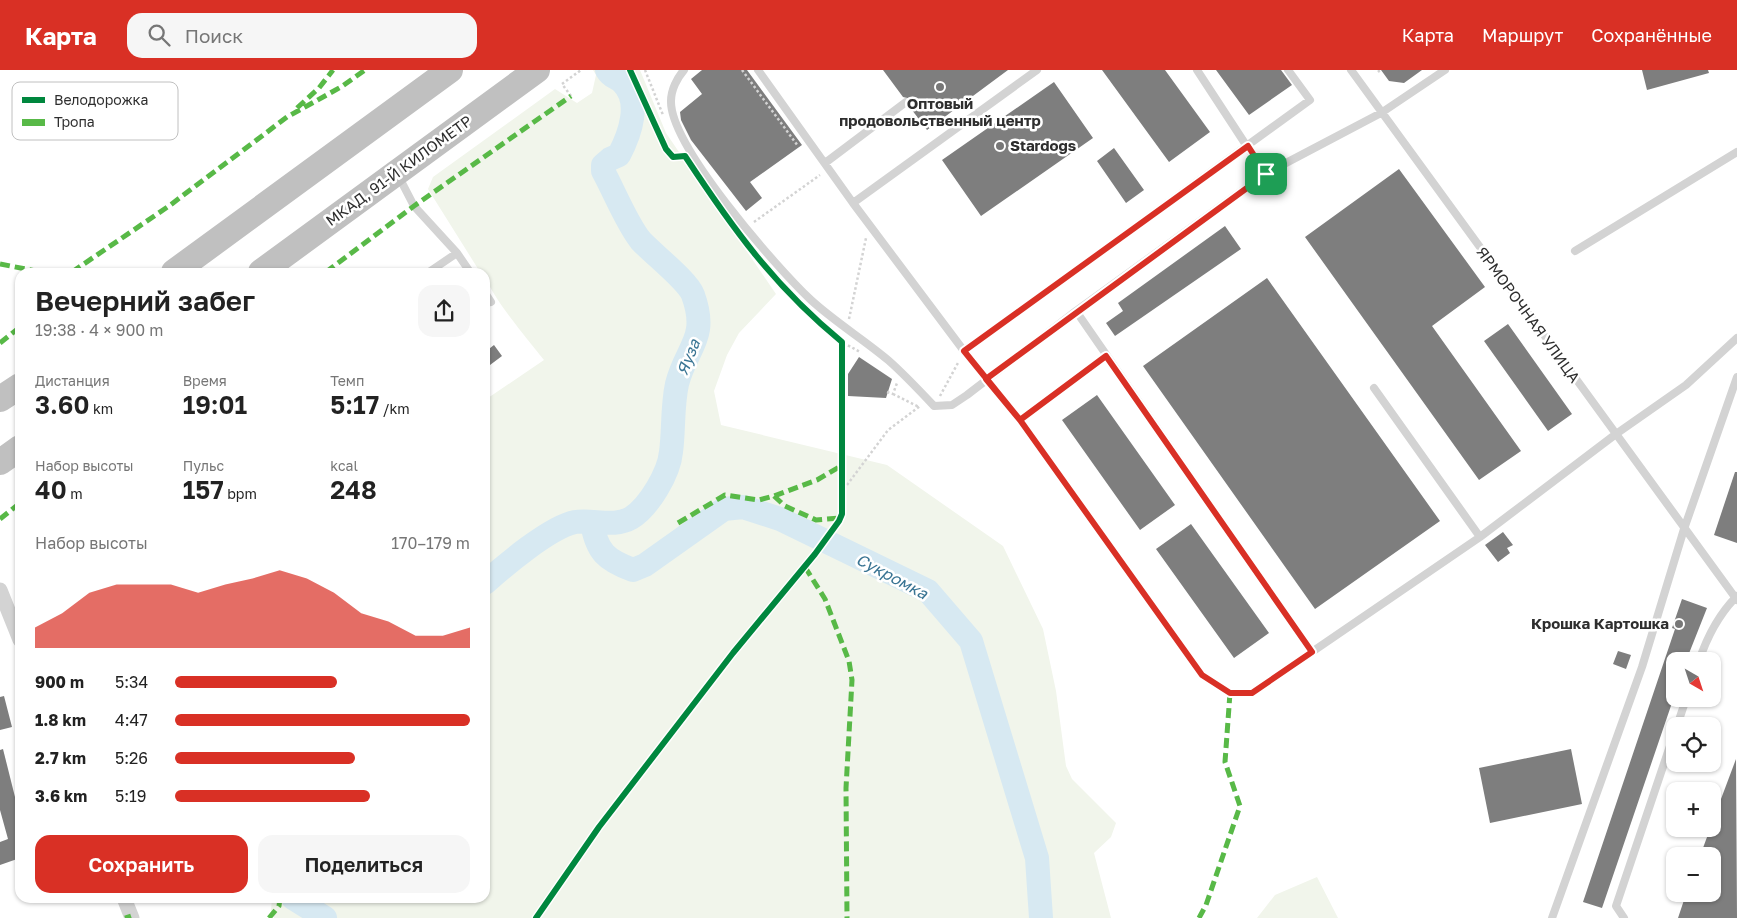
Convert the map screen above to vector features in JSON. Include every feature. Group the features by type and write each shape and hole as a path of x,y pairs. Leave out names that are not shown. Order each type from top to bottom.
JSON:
{"highway":[{"path":"179,268 450,70"},
{"name":"МКАД, 91-Й КИЛОМЕТР","path":"266,268 538,70"},
{"path":"0,400 15,390"},
{"path":"0,462 15,452"}],"street":[{"path":"0,590 15,628"},
{"path":"126,903 132,918"}],"lane":[{"path":"684,70 679,76 671,101 676,125 700,165 746,229 788,278 812,302 888,360 934,406 952,405 1076,311 1266,174 1381,113 1445,70"},
{"path":"758,70 853,203 964,351 1020,420 1202,675 1230,693 1252,693 1480,537 1616,434 1686,385 1737,338"},
{"path":"853,203 1037,70"},
{"path":"1197,70 1266,174"},
{"path":"964,351 1310,100 1288,70"},
{"name":"ЯРМОРОЧНАЯ УЛИЦА","path":"1352,70 1381,113 1736,598"},
{"path":"825,163 906,102"},
{"path":"1575,251 1737,152"},
{"path":"397,172 414,206 457,253 467,268"},
{"path":"435,268 457,253"},
{"path":"1076,311 1312,652"},
{"path":"1020,420 1106,356"},
{"path":"1552,918 1642,667 1684,529 1733,401 1737,377"},
{"path":"1374,388 1480,537"},
{"path":"536,918 599,827 708,685 815,554"},
{"path":"1702,652 1706,641 1736,598"},
{"path":"1624,918 1616,906 1666,758"}],"path":[{"path":"571,96 562,84 581,70"},
{"path":"746,229 820,175"},
{"path":"862,354 842,342 847,329 866,238"},
{"path":"887,392 919,406 934,406 959,361"},
{"path":"893,394 898,379"},
{"path":"841,493 888,430 919,406"}],"shaded area":[{"path":"593,70 640,70 666,133 776,294 739,333 727,355 714,391 721,425 887,465 1003,546 1043,629 1056,691 1066,766 1072,779 1116,823 1111,837 1094,853 1111,918 274,918 271,910 272,903 490,903 490,397 544,360 492,291 490,287 490,268 477,268 428,189 433,177 555,89 577,103 592,93 596,75"},
{"path":"1317,877 1338,918 1257,918 1275,895"}],"building":[{"path":"702,70 747,70 802,145 750,182 762,198 746,211 691,140 681,120 680,112 702,94 691,79"},
{"name":"Оптовый продовольственный центр","path":"883,70 1008,70 927,130 909,106 911,99 903,97"},
{"path":"1102,70 1165,70 1210,132 1169,162"},
{"path":"1216,70 1281,70 1292,85 1249,115"},
{"path":"1381,70 1422,70 1404,83 1389,81"},
{"path":"1642,70 1708,70 1709,73 1647,90"},
{"path":"1054,82 1093,138 981,216 942,160"},
{"path":"1114,148 1144,190 1126,203 1097,161"},
{"path":"1399,169 1485,287 1432,326 1521,451 1479,480 1305,237"},
{"path":"1225,226 1241,249 1115,336 1106,323 1123,311 1118,303"},
{"path":"1267,278 1440,521 1315,609 1143,366"},
{"path":"1508,324 1572,414 1548,431 1484,341"},
{"path":"494,345 502,356 490,365 490,348"},
{"path":"859,357 892,379 886,398 848,396 848,374"},
{"path":"1097,395 1175,505 1140,530 1062,420"},
{"path":"1735,472 1737,472 1737,543 1714,535"},
{"path":"1191,524 1269,633 1234,658 1156,549"},
{"path":"1503,532 1513,545 1507,548 1510,553 1498,562 1485,545"},
{"path":"1682,599 1707,608 1690,652 1667,652 1675,629 1672,628"},
{"path":"1618,651 1631,655 1626,669 1613,664"},
{"path":"1666,656 1666,708 1670,708 1602,908 1583,902"},
{"path":"4,696 12,727 0,730 0,697"},
{"path":"3,749 15,797 15,860 0,865 0,842 8,839 0,810 0,750"},
{"path":"1571,749 1582,804 1490,823 1479,768"},
{"path":"1736,759 1737,918 1678,918 1683,902 1721,902 1721,847 1703,847 1707,837 1721,837 1721,799"}],"waterway":[{"name":"Яуза","path":"490,579 528,548 565,525 582,521 611,523 631,518 645,506 657,489 669,460 677,384 694,342 699,322 690,289 641,241 626,217 603,171 603,165 619,155 623,147 630,128 633,108 632,98 628,90 622,82 612,76 607,70"},
{"name":"Сукромка","path":"592,523 597,541 604,554 616,563 633,570 645,565 724,509 743,507 780,519 928,591 971,641 1037,858 1041,918"},
{"name":"Яуза","path":"301,903 325,918"}],"marked path":[{"path":"297,108 319,88 333,70"},
{"path":"78,268 169,206 287,117 341,87 365,70"},
{"path":"331,268 414,206 571,96"},
{"path":"0,264 20,268"},
{"path":"0,343 15,331"},
{"path":"678,523 725,495 759,500 817,480 841,466"},
{"path":"774,496 785,506 816,520 840,518"},
{"path":"0,519 15,507"},
{"path":"805,567 825,599 849,661 852,680 846,788 847,918"},
{"path":"1199,918 1206,905 1240,806 1225,762 1230,693"},
{"path":"269,918 279,903"},
{"path":"125,918 131,916"}],"cycle path":[{"path":"536,918 599,827 733,653 815,554 842,514 842,342 775,278 720,208 685,156 673,157 666,149 630,70"}],"place":[{"name":"Оптовый продовольственный центр","path":"940,87"},
{"name":"Stardogs","path":"1000,146"},
{"name":"Крошка Картошка","path":"1679,624"}],"route":[{"path":"1266,174 1076,311 986,379 1020,420 1202,675 1230,693 1252,693 1312,652 1106,356 1020,420 986,379 964,351 1248,146 1266,174"}]}
